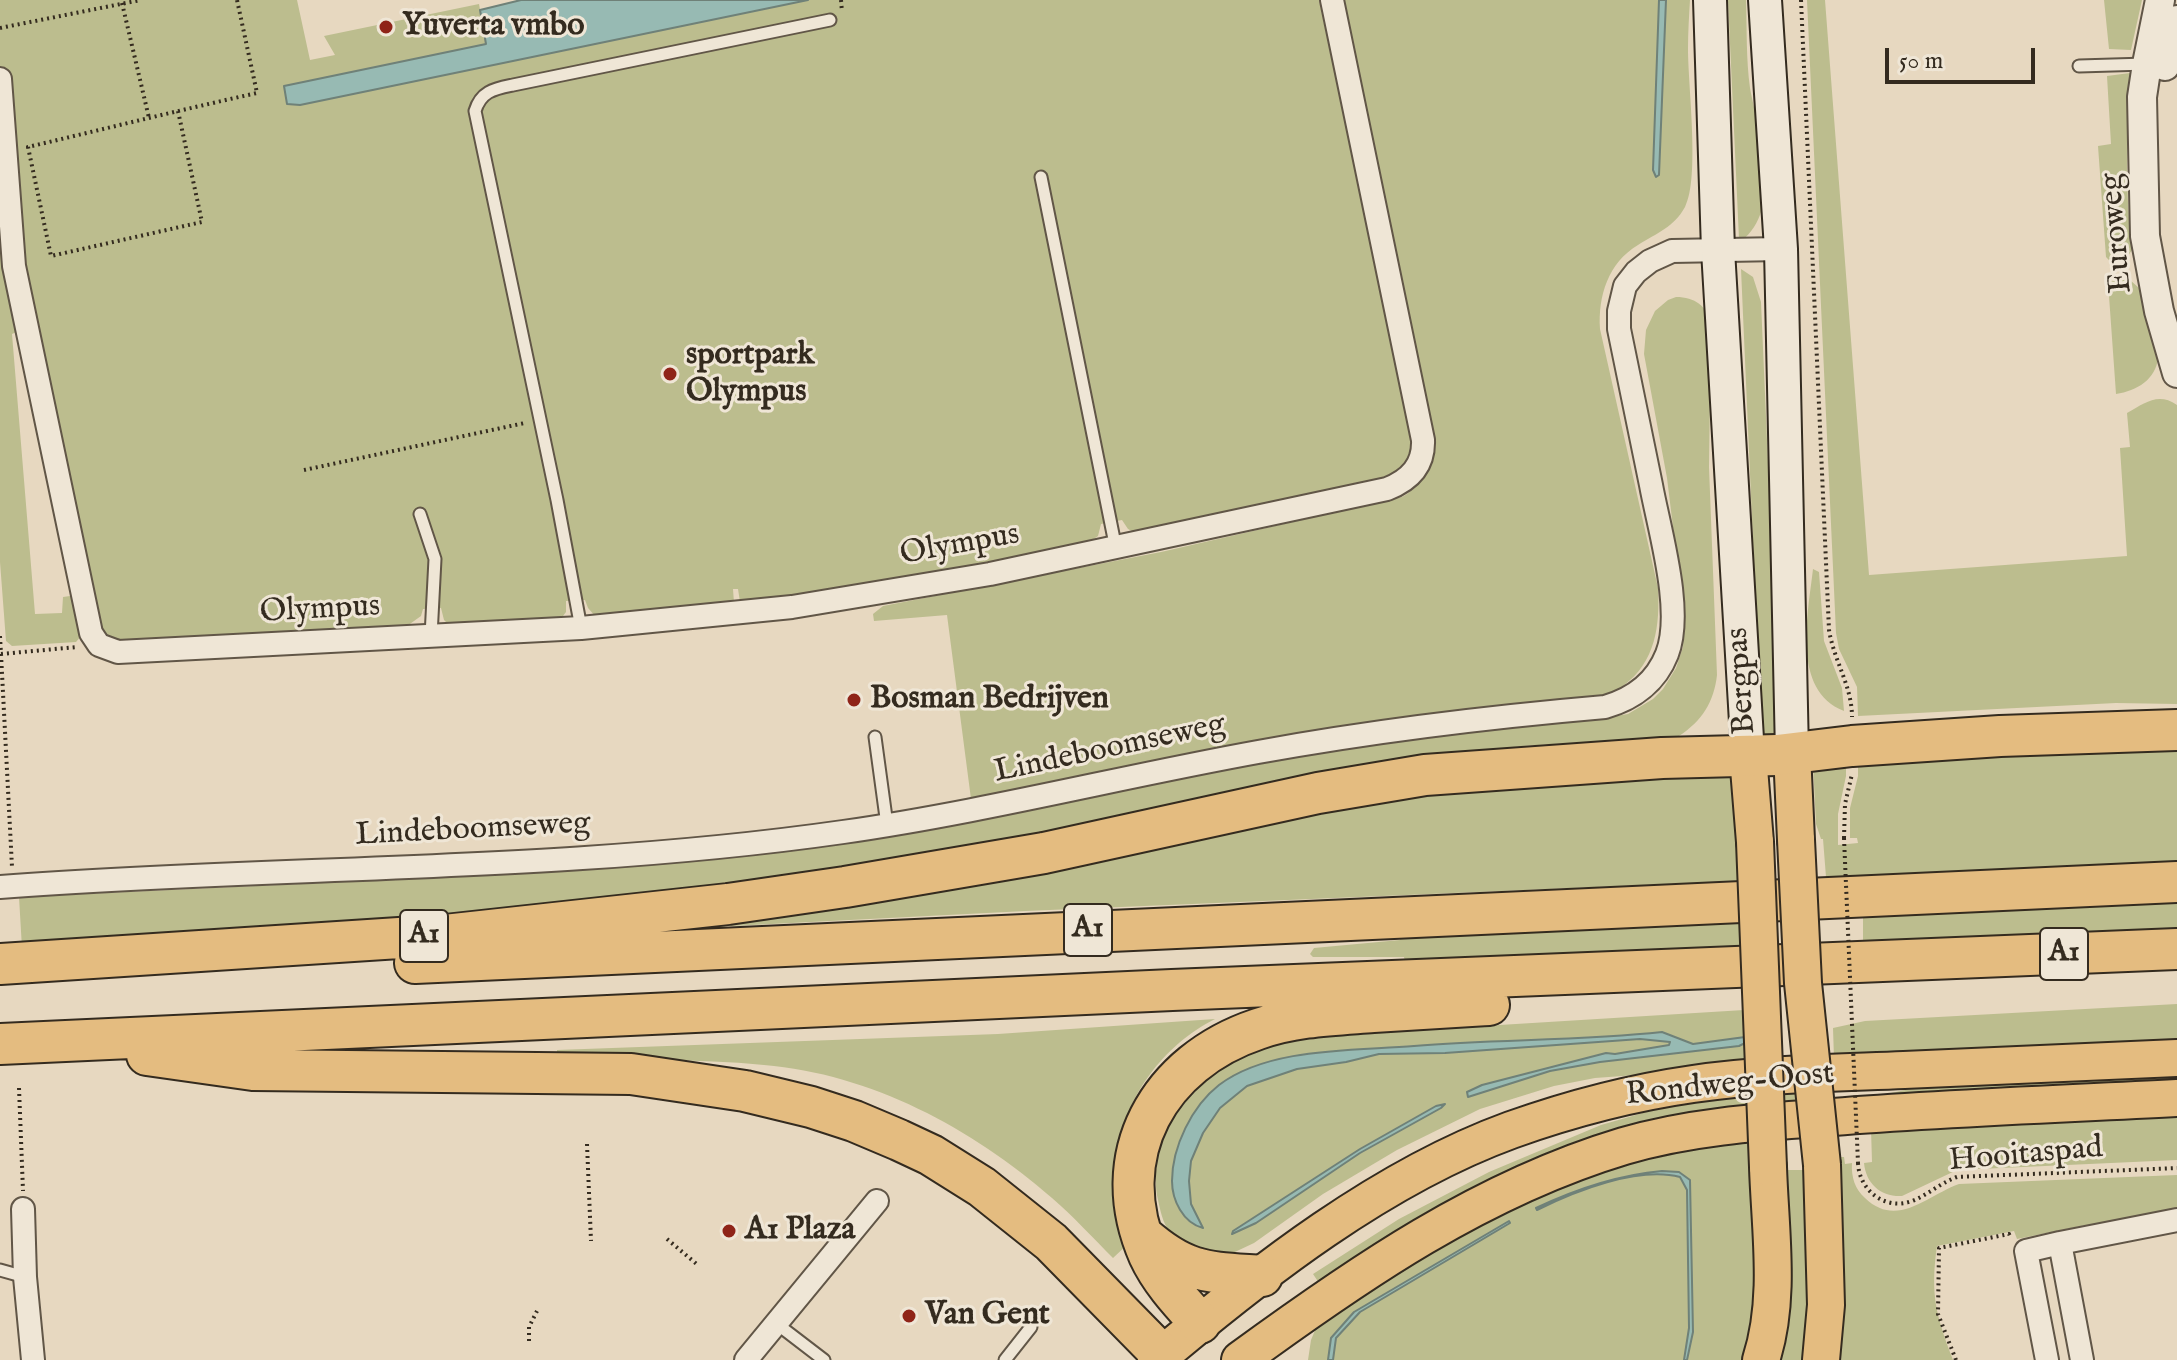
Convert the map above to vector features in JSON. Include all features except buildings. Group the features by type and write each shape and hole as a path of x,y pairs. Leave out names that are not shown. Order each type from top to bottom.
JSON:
{"highway":[{"name":"A1","path":"0,964 445,935 728,904 1044,853 1318,793 1425,775 1601,761 1748,756 2000,736 2177,730"},
{"name":"A1","path":"0,983 1168,926 2177,882"},
{"name":"A1","path":"0,1044 1172,990 2177,949"},
{"name":"A1","path":"1200,1323 1170,1290 1148,1253 1137,1216 1136,1155 1142,1131 1157,1103 1179,1074 1209,1051 1258,1029 1315,1016 1726,989 1950,960"},
{"name":"A1","path":"52,1042 253,1070 631,1074 745,1091 811,1107 899,1140 931,1155 982,1187 1051,1242 1162,1358"},
{"path":"1143,1236 1166,1256 1186,1266 1201,1271 1262,1276"}],"main road":[{"name":"Bergpas","path":"1710,0 1718,250 1755,842 1773,1284 1761,1360"},
{"name":"Bergpas","path":"1765,0 1781,249 1796,840 1803,983 1822,1165 1826,1305 1821,1360"},
{"name":"Rondweg-Oost","path":"1162,1358 1200,1323 1362,1206 1453,1155 1508,1131 1613,1098 1695,1083 1772,1077 2177,1058"},
{"name":"Rondweg-Oost","path":"1237,1360 1360,1275 1459,1215 1528,1181 1625,1146 1727,1125 1897,1112 2177,1098"},
{"path":"1200,1323 1237,1360"}],"street":[{"name":"Olympus","path":"99,645 118,652 581,628 792,607 990,574 1387,489 1408,478 1421,461 1423,440 1332,0"},
{"name":"Euroweg","path":"2160,0 2163,65"},
{"name":"Euroweg","path":"2177,20 2163,65 2154,112 2145,132 2145,236 2159,311 2177,373"},
{"path":"0,79 14,266 91,633 99,645"},
{"name":"Lindeboomseweg","path":"6,880 442,867 637,855 739,845 981,809 1322,741 1427,725 1605,707 1635,695 1655,675 1667,655 1672,614 1668,570 1619,329 1621,297 1625,286 1650,261 1672,251 1781,249"},
{"path":"746,1360 877,1201"},
{"path":"23,1209 25,1277 33,1360"},
{"path":"2047,1360 2026,1251 2177,1220"},
{"path":"2060,1243 2082,1360"}],"lane":[{"path":"581,628 475,111 482,95 489,91 830,20"},
{"path":"2079,66 2163,65"},
{"path":"1041,177 1116,549"},
{"path":"420,514 435,559 431,636"},
{"path":"875,737 887,825"},
{"path":"0,1270 25,1277"},
{"path":"777,1324 824,1360"},
{"path":"1005,1360 1031,1327"}],"path":[{"path":"0,28 141,0"},
{"path":"178,111 202,222 51,256 28,147 178,111 257,93 237,0"},
{"path":"1801,0 1829,630 1833,652 1851,695 1852,746"},
{"path":"121,3 149,118"},
{"path":"304,470 540,420"},
{"path":"0,636 6,880"},
{"path":"1,654 99,645"},
{"name":"Hooitaspad","path":"1852,746 1853,767 1845,804 1844,838 1858,1163 1860,1179 1870,1192 1883,1201 1902,1203 1957,1177 2177,1168"},
{"path":"19,1088 23,1209"},
{"path":"587,1144 591,1241"},
{"path":"1956,1360 1938,1314 1936,1281 1939,1248 2009,1234"},
{"path":"667,1239 699,1266"},
{"path":"529,1341 529,1327 537,1311"}],"green space":[{"name":"sportpark Olympus","path":"0,0 297,0 310,60 335,55 324,36 479,4 486,44 285,86 756,0 1319,0 1412,436 1410,454 1393,476 1138,534 1128,529 1122,520 1101,524 1098,536 1088,543 817,594 740,602 738,589 733,589 734,603 595,616 585,600 566,601 566,612 560,620 448,624 441,608 423,609 421,616 407,626 120,644 103,637 21,330 12,334 35,614 62,613 63,597 77,595 82,635 76,642 12,646 6,641 0,562"},
{"path":"1342,0 1659,0 1654,175 1659,175 1666,0 1690,0 1688,49 1693,154 1689,193 1685,207 1676,220 1619,261 1607,281 1600,317 1600,329 1658,588 1657,629 1649,654 1643,666 1623,686 1610,693 1576,702 1486,708 1357,725 971,799 947,615 874,621 873,614 883,606 1161,552 1402,497 1419,483 1431,464 1435,450"},
{"path":"1728,0 1746,0 1750,88 1765,169 1762,210 1754,227 1741,241 1739,239"},
{"path":"1807,0 1825,0 1869,575 2127,556 2120,448 2130,447 2127,413 2152,400 2170,401 2177,405 2177,704 2116,703 1858,716 1857,687 1839,649 1836,633"},
{"path":"2104,0 2142,0 2131,50 2109,49"},
{"path":"2130,73 2127,185 2132,250 2127,257 2109,260 2106,257 2098,146 2111,144 2107,76"},
{"path":"1741,269 1753,277 1761,302 1770,509 1785,628 1786,738 1762,747"},
{"path":"2130,280 2139,288 2158,358 2154,372 2144,383 2116,394 2108,282"},
{"path":"1676,297 1699,304 1707,312 1711,324 1709,467 1717,675 1706,710 1679,736 1523,746 1366,764 987,845 839,872 595,903 22,948 19,897 638,864 1352,745 1628,714 1663,689 1676,668 1683,647 1684,617 1667,478 1644,354 1646,330 1655,311"},
{"path":"1813,569 1819,572 1824,641 1842,688 1844,711 1827,701 1816,686 1810,669 1807,628"},
{"path":"2177,748 2177,861 1826,877 1823,839 1816,824 1813,764 1846,762 1838,814 1838,845 1858,843 1857,838 1850,838 1850,808 1858,776 1858,761"},
{"path":"1733,771 1739,881 713,927 712,924 752,921 969,884 1340,801"},
{"path":"2177,899 2177,928 1863,942 1863,914"},
{"path":"1740,920 1741,948 1405,962 1404,957 1313,957 1310,954 1314,948 1400,940 1400,935"},
{"path":"2177,1004 2177,1046 1834,1059 1833,1028 1865,1021"},
{"path":"1744,1010 1747,1067 1595,1078 1554,1086 1480,1109 1397,1150 1323,1194 1254,1243 1220,1259 1180,1242 1164,1221 1156,1179 1163,1139 1171,1120 1182,1103 1211,1073 1228,1061 1264,1046 1304,1037"},
{"path":"1215,1019 1179,1043 1163,1058 1149,1075 1128,1114 1122,1134 1119,1166 1129,1243 1113,1258 1052,1198 988,1149 918,1109 881,1093 804,1070 764,1065 557,1059 557,1050 998,1034"},
{"path":"2177,1070 2177,1087 1745,1111 1321,1286 1313,1274 1399,1219 1489,1172 1601,1125 1716,1092","holes":["1906,1087 1905,1090 1865,1097 1825,1099 1826,1089"]},
{"path":"2177,1107 2177,1160 1957,1170 1902,1196 1881,1192 1868,1177 1864,1163 1872,1162 1871,1129 1843,1131 1837,1135 1837,1124"},
{"path":"1750,1130 1761,1270 1748,1360 1308,1360 1311,1340 1321,1316 1547,1182"},
{"path":"1838,1157 1844,1157 1845,1164 1852,1163 1854,1182 1862,1194 1877,1207 1889,1210 1912,1207 1959,1184 2177,1175 2177,1213 2091,1230 2086,1225 2017,1239 2014,1231 1937,1246 1934,1278 1936,1304 1953,1360 1833,1360"},
{"path":"1781,1170 1803,1170 1809,1194 1812,1360 1773,1360"}],"water":[{"path":"521,0 808,0 300,105 287,104 284,86 486,44 480,10"},
{"path":"1659,0 1666,0 1659,175 1656,177 1653,170"},
{"path":"1662,1032 1693,1044 1745,1037 1745,1043 1550,1071 1468,1097 1467,1092 1482,1085 1606,1053 1669,1045 1670,1042 1640,1039 1445,1053 1379,1054 1297,1069 1247,1086 1220,1108 1203,1133 1191,1161 1189,1181 1191,1204 1203,1228 1184,1216 1174,1196 1172,1181 1176,1155 1185,1128 1200,1104 1219,1085 1262,1064 1313,1053"},
{"path":"1445,1104 1360,1153 1256,1223 1232,1234 1360,1149 1436,1106"},
{"path":"1679,1172 1690,1180 1693,1332 1687,1360 1684,1360 1689,1328 1687,1190 1680,1177 1645,1175 1607,1182 1536,1208 1566,1195 1598,1184 1629,1176"},
{"path":"1509,1221 1360,1312 1336,1338 1333,1360 1328,1360 1331,1338 1354,1312"}],"place":[{"name":"Yuverta vmbo","path":"386,27"},
{"name":"sportpark Olympus","path":"670,374"},
{"name":"Bosman Bedrijven","path":"854,700"},
{"name":"A1 Plaza","path":"729,1231"},
{"name":"Van Gent","path":"909,1316"}]}
